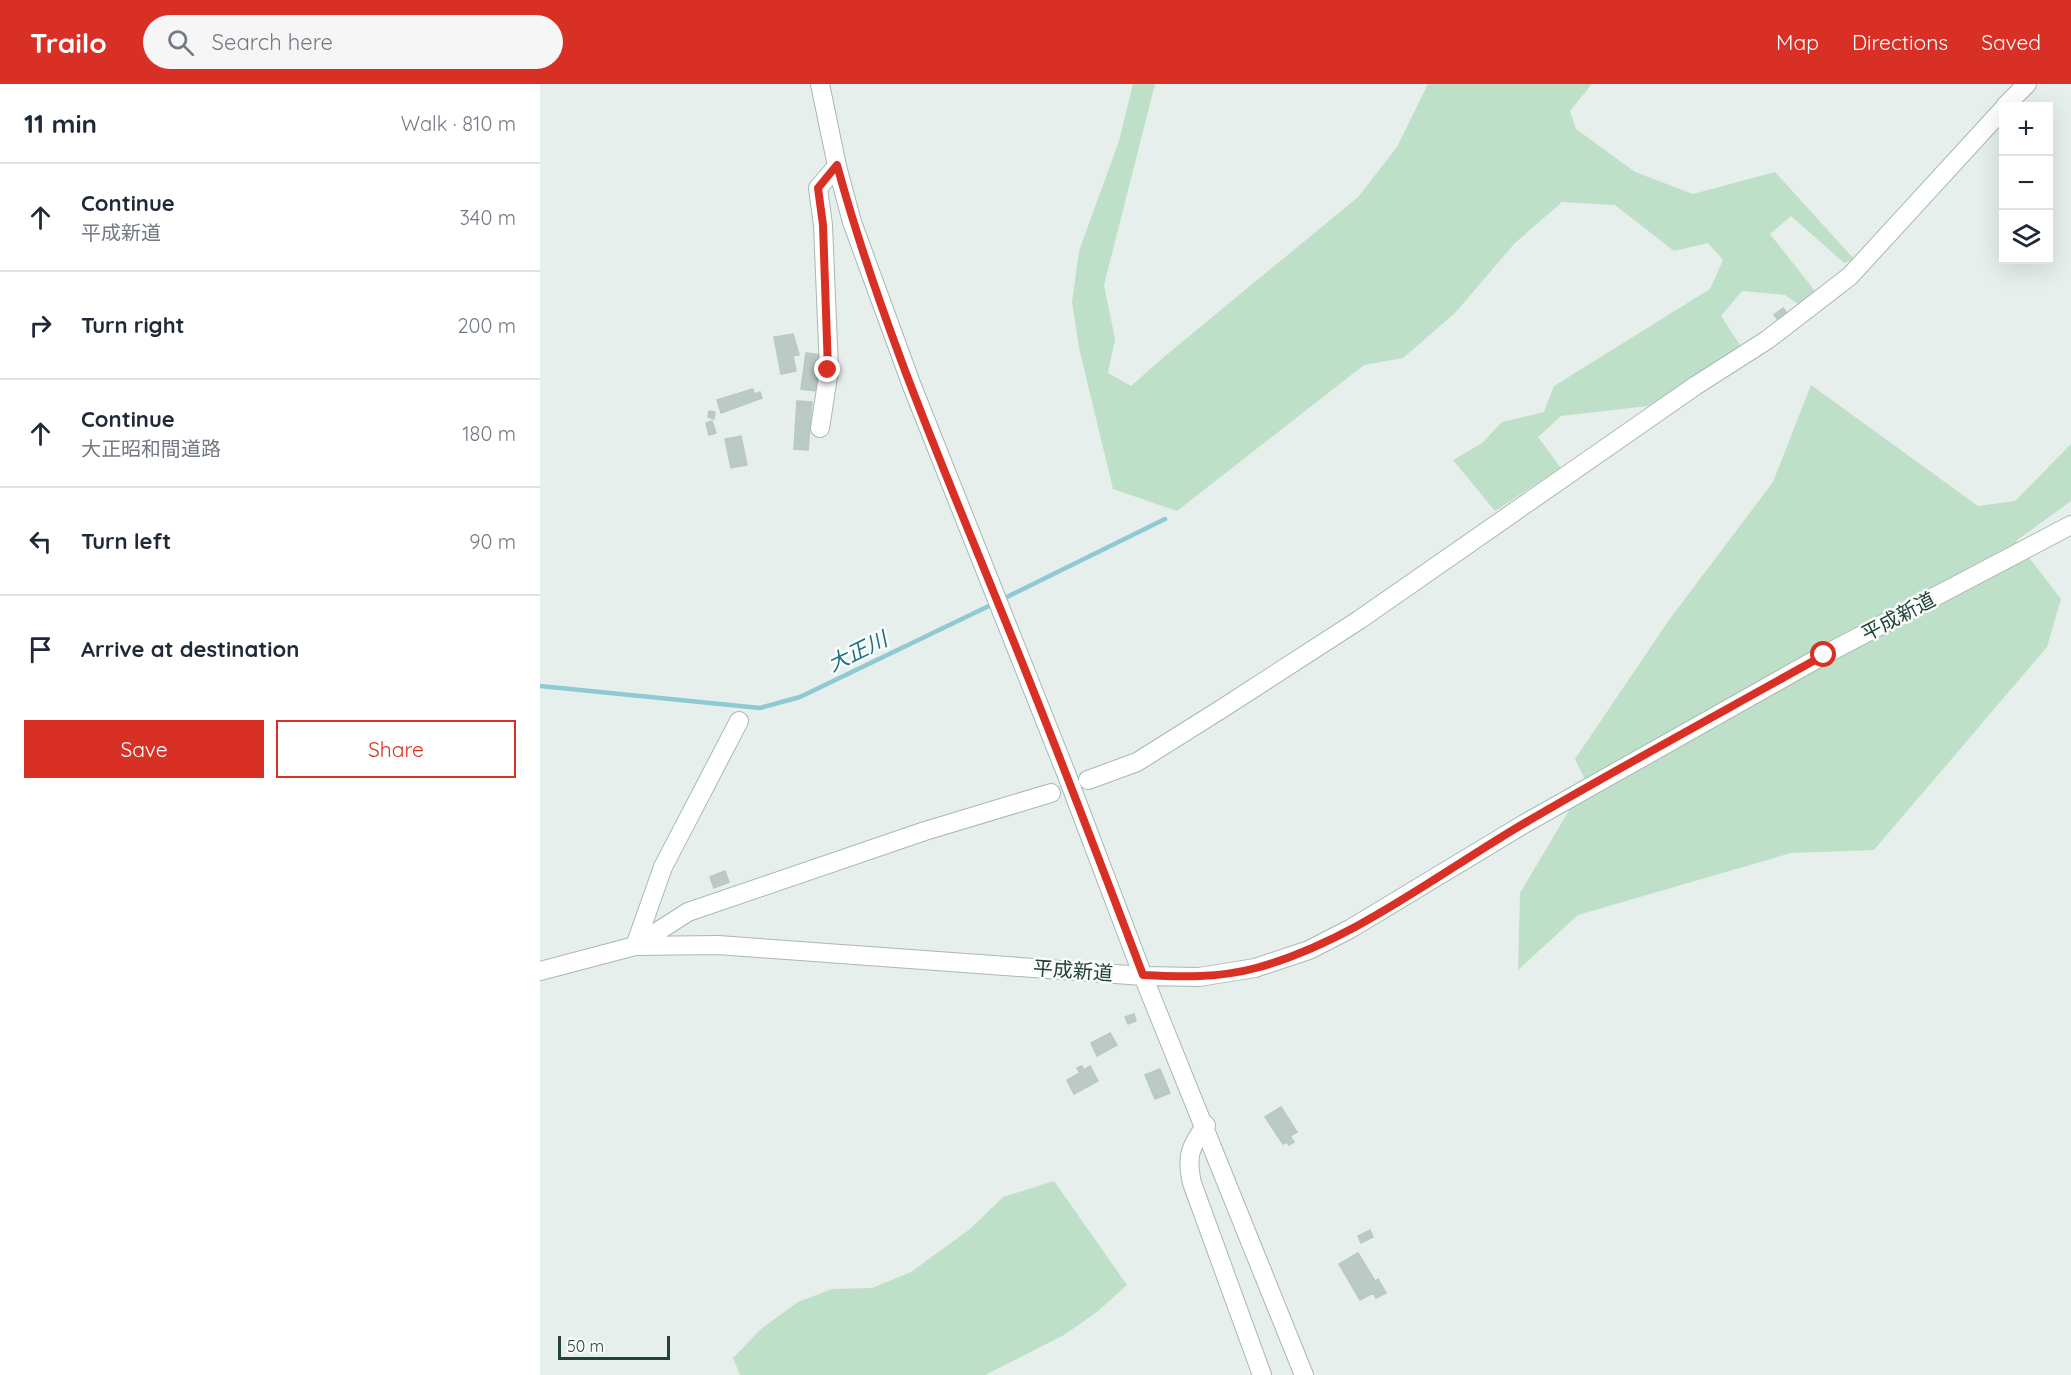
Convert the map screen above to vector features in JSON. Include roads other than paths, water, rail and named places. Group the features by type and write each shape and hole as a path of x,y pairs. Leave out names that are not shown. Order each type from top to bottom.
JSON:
{"street":[{"path":"820,84 852,222 912,386 1016,646 1143,975 1206,1125 1304,1375"},
{"path":"2009,102 2027,84"},
{"path":"1088,780 1137,762 1359,620 1695,386 1767,340 1850,276 1999,112"},
{"path":"820,428 828,370 823,225 818,188 837,165"},
{"name":"平成新道","path":"540,971 635,946 718,945 1143,975 1199,977 1255,968 1309,950 1350,929 1524,824 1824,655 2071,525"},
{"path":"635,946 663,867 739,721"},
{"path":"635,946 688,912 925,831 1051,793"},
{"path":"1206,1125 1193,1143 1187,1162 1192,1183 1262,1375"}],"waterway":[{"name":"大正川","path":"1001,600 1165,519"},
{"name":"大正川","path":"540,686 760,708 800,697 993,604"}]}
